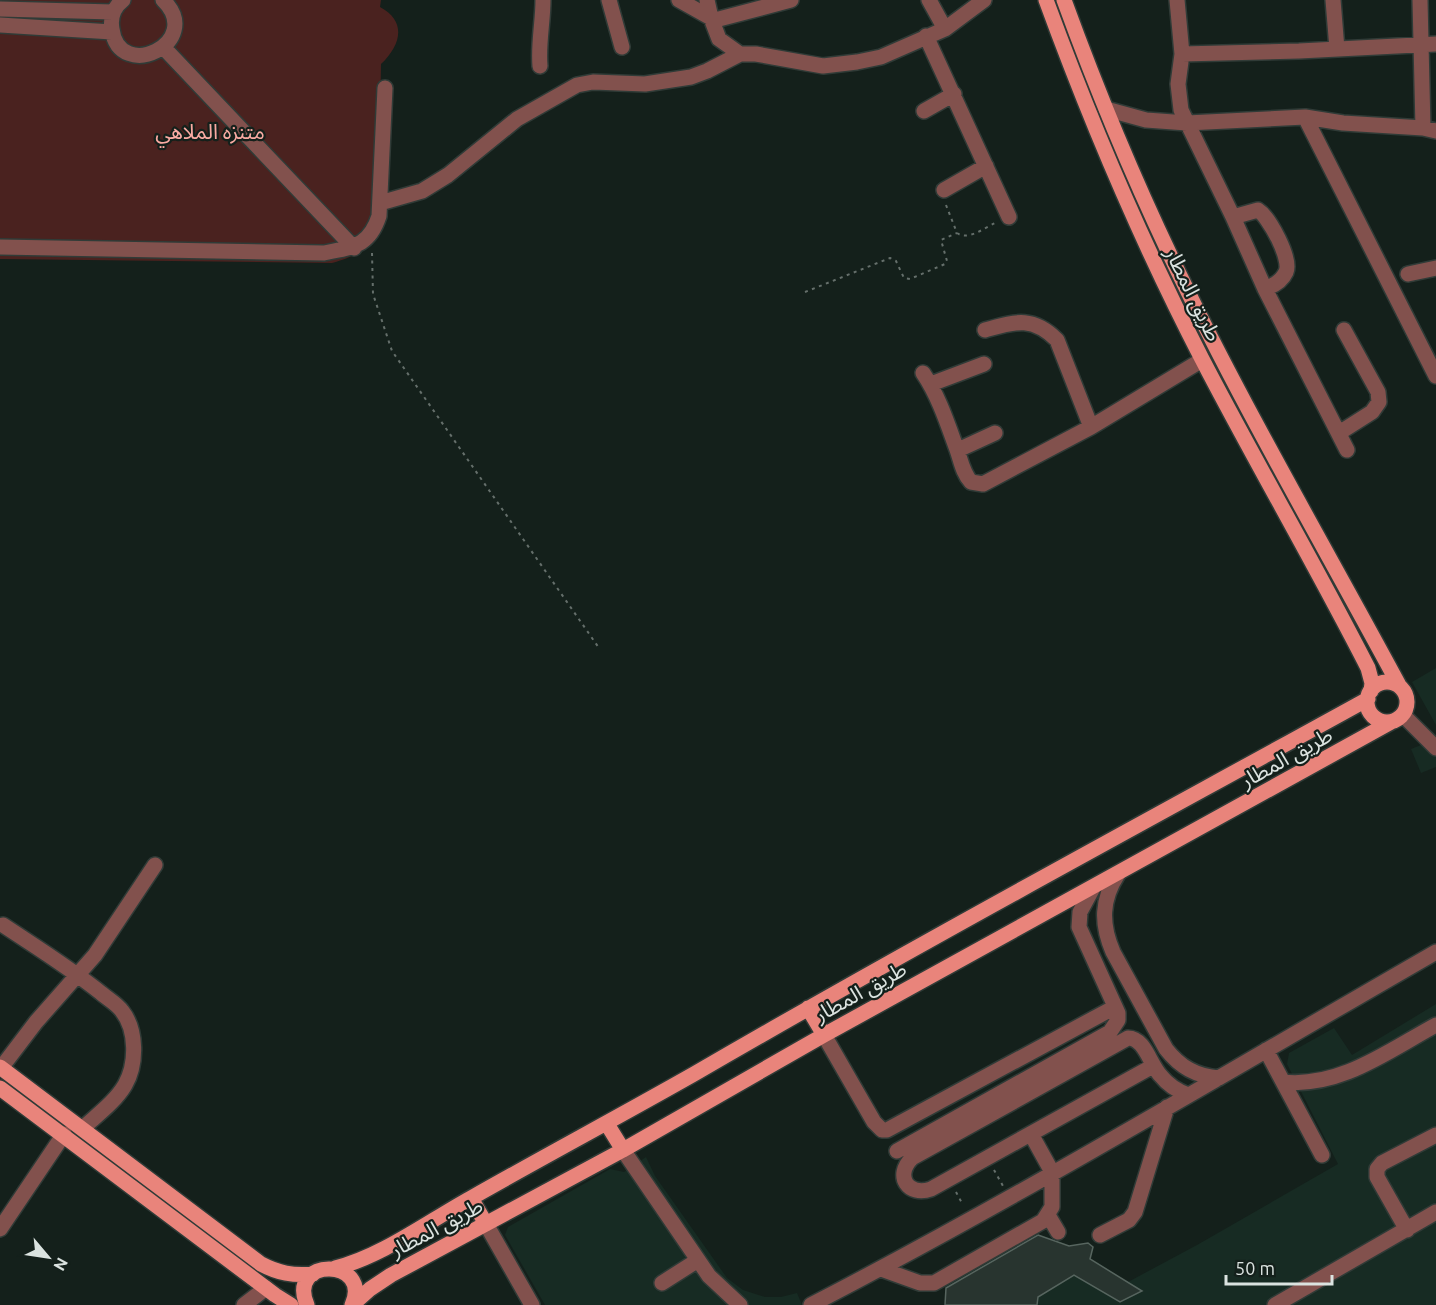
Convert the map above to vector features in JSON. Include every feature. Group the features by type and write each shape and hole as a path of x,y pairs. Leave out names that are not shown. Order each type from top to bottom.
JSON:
{"main road":[{"name":"طريق المطار","path":"312,1274 323,1269 355,1263 375,1253 1369,695 1371,675 1365,660 1202,360 1147,246 1090,116 1046,0"},
{"name":"طريق المطار","path":"1064,0 1106,109 1157,228 1218,352 1400,687"},
{"path":"1090,116 1106,109"},
{"path":"1202,360 1218,352"},
{"path":"1387,682 1400,687 1407,702 1398,718 1385,722 1373,716 1368,708 1369,695 1378,685 1387,682"},
{"name":"طريق المطار","path":"352,1305 380,1281 623,1150 824,1035 1398,718"},
{"path":"808,1008 824,1035"},
{"path":"1,1067 261,1263 291,1275 312,1274"},
{"path":"0,1088 291,1305"},
{"path":"607,1124 623,1150"},
{"path":"471,1198 486,1224"},
{"path":"335,1268 346,1273 353,1283 355,1295 352,1305"},
{"path":"307,1305 304,1290 312,1274"}],"street":[{"path":"0,9 118,6 112,32 117,42 132,54 143,56 164,48 170,39 174,26 173,15 163,0"},
{"path":"540,66 543,0"},
{"path":"609,0 622,47"},
{"path":"679,0 711,18 719,19 745,6 790,0"},
{"path":"707,0 719,39 740,54"},
{"path":"929,0 945,29"},
{"path":"380,203 422,191 448,175 517,119 577,85 593,82 645,84 691,77 740,54 756,54 823,66 881,57 945,29 984,0"},
{"path":"1177,0 1182,54 1178,84 1179,101 1187,123 1265,289 1347,450"},
{"path":"1333,0 1337,49"},
{"path":"1106,109 1146,120 1187,123 1305,117 1343,123 1430,129 1429,44 1420,0"},
{"path":"0,25 112,32"},
{"path":"926,36 1009,217"},
{"path":"1182,54 1429,44"},
{"path":"164,48 354,248"},
{"path":"0,247 324,253 354,248 372,232 379,216 385,88"},
{"path":"924,111 954,93"},
{"path":"1305,117 1436,376"},
{"path":"944,190 986,166"},
{"path":"1233,218 1257,210 1262,213 1270,223 1285,254 1288,264 1286,273 1273,286 1265,289"},
{"path":"1408,274 1436,268"},
{"path":"985,330 1018,321 1038,326 1052,335 1057,340 1070,370 1091,427"},
{"path":"1339,433 1376,409 1380,397 1344,330"},
{"path":"984,364 927,379 958,450 963,472 969,480 977,484 982,484 1091,427 1202,360"},
{"path":"958,450 995,433"},
{"path":"1398,718 1436,748"},
{"path":"1,1067 36,1022 95,955 155,865"},
{"path":"1118,874 1110,886 1103,912 1106,933 1113,952 1166,1049 1174,1059 1194,1073 1219,1078"},
{"path":"897,1152 1110,1032 1118,1020 1115,1006 1079,927 1080,912 1092,888"},
{"path":"3,925 78,975 122,1010 129,1024 133,1040 132,1063 123,1088 83,1128"},
{"path":"811,1305 881,1269 1436,952"},
{"path":"824,1035 874,1122 882,1130 887,1130 1115,1006"},
{"path":"1282,1082 1309,1083 1333,1078 1357,1068 1436,1025"},
{"path":"1153,1066 931,1190 915,1191 904,1180 903,1172 906,1164 912,1158 1123,1040 1133,1038 1138,1040 1153,1066 1172,1087 1188,1095"},
{"path":"1266,1050 1322,1155"},
{"path":"1100,1235 1129,1220 1135,1212 1167,1107"},
{"path":"0,1229 64,1134"},
{"path":"881,1269 938,1290 1036,1226 1048,1215 1052,1207 1052,1172 1031,1134"},
{"path":"1407,1230 1377,1177 1377,1169 1382,1163 1436,1135"},
{"path":"623,1150 728,1305"},
{"path":"1275,1305 1436,1212"},
{"path":"1048,1215 1058,1232"},
{"path":"486,1224 532,1305"},
{"path":"662,1283 698,1260"},
{"path":"710,1276 740,1305"},
{"path":"244,1305 266,1288"}],"path":[{"path":"944,190 946,206 957,233 966,237 1009,217"},
{"path":"372,232 373,294 392,351 599,648"},
{"path":"805,292 890,258 895,260 905,279 908,280 945,264 947,261 941,240 957,233"},
{"path":"987,1159 1010,1196"},
{"path":"949,1180 970,1218"}],"shaded area":[{"path":"1436,668 1436,725 1412,682"},
{"path":"1436,739 1436,767 1421,773 1411,749"},
{"path":"1436,1004 1436,1305 945,1305 946,1283 1032,1233 1069,1246 1087,1243 1092,1247 1088,1258 1128,1282 1338,1164 1287,1064 1289,1053 1334,1028 1352,1055"},
{"path":"646,1157 655,1176 727,1278 743,1290 765,1297 781,1297 797,1293 802,1305 545,1305 505,1235 508,1227 610,1169 624,1172"}],"green space":[{"name":"متنزه الملاهي","path":"0,0 381,0 380,7 395,20 398,34 393,50 381,64 378,224 369,240 356,254 332,263 0,259"}],"building":[{"path":"1038,1235 1069,1246 1088,1243 1093,1247 1090,1259 1142,1291 1120,1302 1074,1275 1038,1297 1037,1305 945,1305 946,1288"}]}
